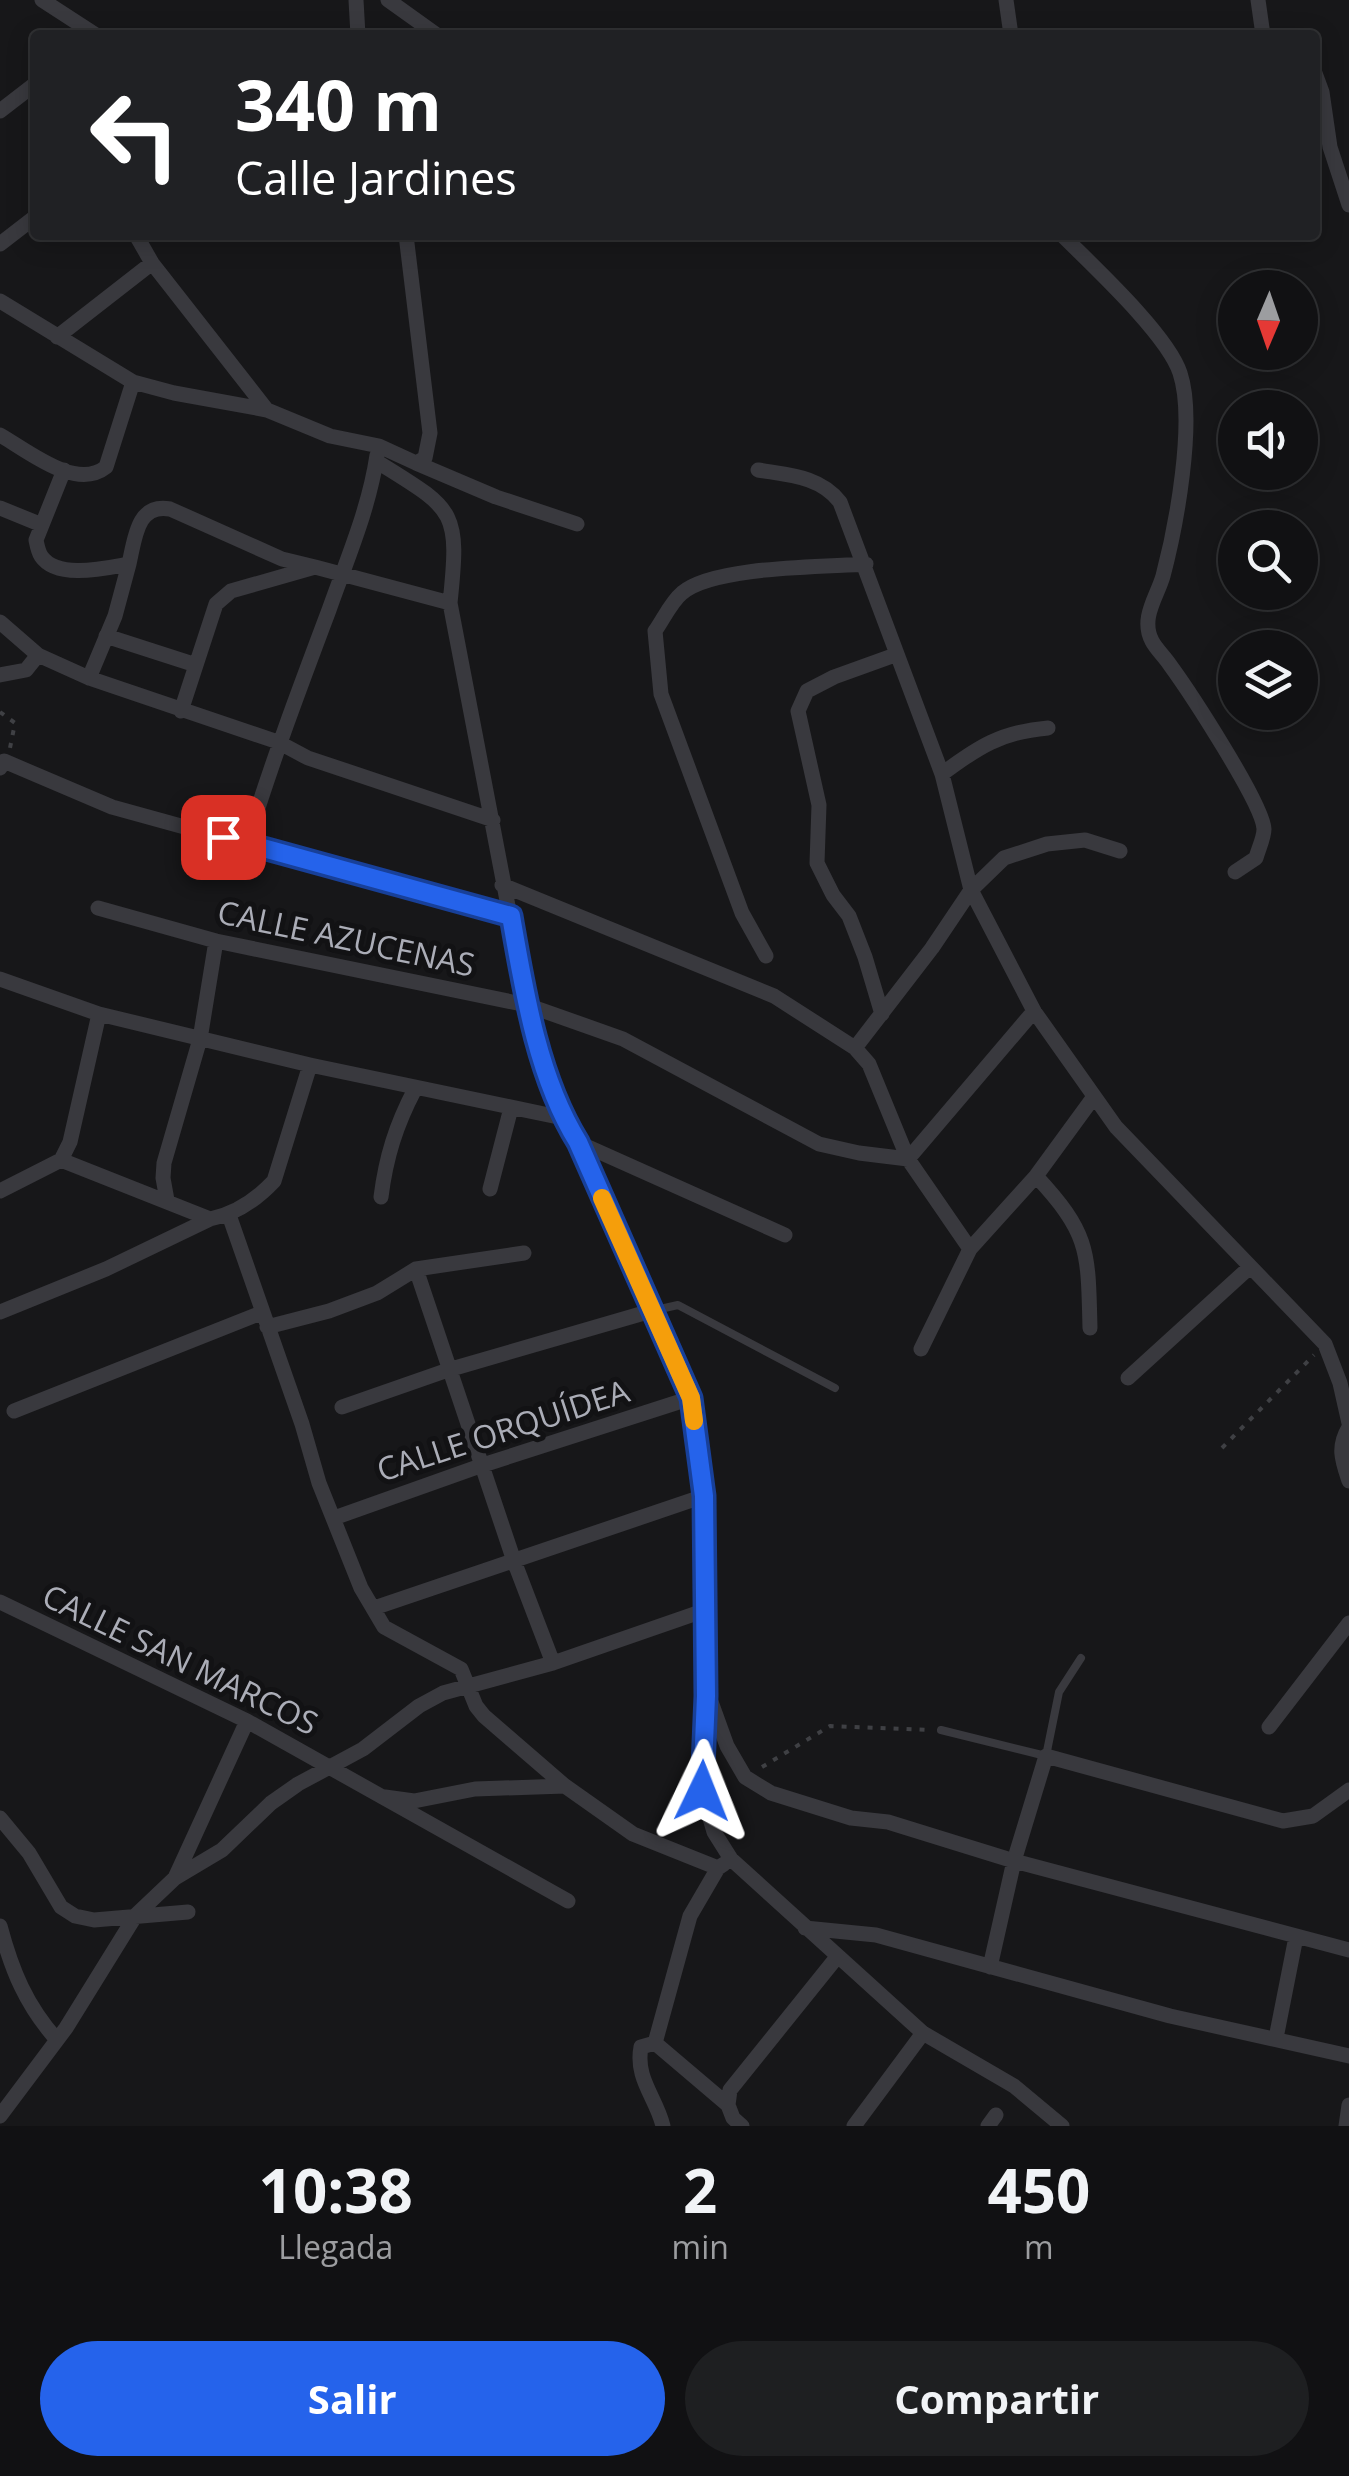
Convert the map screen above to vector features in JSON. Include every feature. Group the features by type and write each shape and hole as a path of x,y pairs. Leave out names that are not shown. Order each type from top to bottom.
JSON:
{"street":[{"path":"42,0 88,30"},
{"path":"356,0 358,30"},
{"path":"388,0 430,30"},
{"path":"1006,0 1010,30"},
{"path":"1258,0 1262,30"},
{"path":"1320,87 1330,147 1349,205"},
{"path":"0,112 30,88"},
{"path":"0,244 30,221"},
{"path":"139,240 152,263 267,410"},
{"path":"407,240 430,433 425,458 416,462"},
{"path":"1067,240 1130,303 1180,373 1184,463 1172,542 1148,614 1150,640 1194,700 1258,806 1264,831 1256,858 1235,872"},
{"path":"57,337 152,263"},
{"path":"0,300 134,382 174,394 267,410 330,436 356,441 378,453 431,495 448,516 456,543 450,604 527,1005 563,1118 578,1142 691,1398 704,1496 706,1688 702,1791 724,1864"},
{"path":"0,435 64,470 80,476 96,475 106,467 134,382"},
{"path":"378,453 416,462 496,497 577,524"},
{"path":"248,843 278,742 344,575 373,484 378,453"},
{"path":"64,470 36,540 41,557 53,566 69,570 129,564"},
{"path":"758,470 810,480 830,488 840,502 942,774 971,890 1034,1011 1093,1098 1325,1344 1340,1383 1349,1425 1340,1454 1349,1481"},
{"path":"89,678 106,636 139,524 147,511 158,507 282,559 450,604"},
{"path":"0,508 42,525"},
{"path":"766,956 742,912 661,694 655,631 682,593 702,582 752,572 866,564"},
{"path":"181,710 216,604 230,591 315,567"},
{"path":"0,622 38,655 89,678 492,820"},
{"path":"106,636 196,665"},
{"path":"0,676 26,670 38,655"},
{"path":"882,1014 866,958 848,916 817,864 818,806 798,711 807,691 834,676 896,656"},
{"path":"942,774 985,742 1023,730 1048,728"},
{"path":"2,765 112,807 511,916"},
{"path":"855,1048 971,890 1004,858 1047,844 1085,840 1120,851"},
{"path":"502,885 774,996 855,1048 868,1064 908,1159 970,1248"},
{"name":"CALLE AZUCENAS","path":"98,908 216,941 527,1005 623,1039 820,1144 908,1159"},
{"path":"167,1200 162,1178 164,1163 200,1039 216,941"},
{"path":"0,978 100,1014 200,1039 415,1089 563,1118"},
{"path":"908,1159 1034,1011"},
{"path":"0,1191 62,1160 70,1142 100,1014"},
{"path":"0,1312 106,1269 210,1219 229,1215 261,1195 274,1181 310,1065"},
{"path":"381,1197 386,1158 396,1125 415,1089"},
{"path":"922,1349 970,1248 1036,1176 1093,1098"},
{"path":"490,1189 511,1108"},
{"path":"578,1142 785,1235"},
{"path":"62,1160 210,1219"},
{"path":"1036,1176 1076,1224 1089,1262 1090,1328"},
{"path":"229,1215 334,1518 361,1588 384,1627 460,1669 484,1716 565,1786 633,1834 724,1864 804,1928 923,2033 1014,2086 1062,2126"},
{"path":"14,1411 264,1320 330,1311 377,1292 416,1270 524,1253"},
{"path":"1128,1378 1250,1268"},
{"path":"416,1270 552,1662"},
{"path":"342,1407 448,1370 651,1311"},
{"name":"CALLE ORQUÍDEA","path":"334,1518 483,1464 691,1398"},
{"path":"374,1608 704,1496"},
{"name":"CALLE SAN MARCOS","path":"0,1602 248,1720 568,1901"},
{"name":"CALLE SAN MARCOS","path":"335,1767 419,1706 468,1685 552,1662 703,1611"},
{"path":"1269,1727 1349,1623"},
{"path":"706,1688 727,1746 745,1777 770,1794 851,1818 888,1822 1014,1862 1349,1950"},
{"path":"174,1878 248,1720"},
{"path":"990,1968 1014,1862 1046,1756 1283,1822 1313,1816 1349,1790"},
{"path":"0,2116 57,2040 136,1915 174,1878 222,1850 272,1803 298,1784 335,1767"},
{"path":"377,1796 414,1801 475,1789 565,1786"},
{"path":"0,1818 29,1852 61,1907 75,1916 94,1920 188,1912"},
{"path":"663,2126 659,2110 641,2079 638,2062 648,2045 690,1916 724,1864"},
{"path":"0,1926 20,1990 34,2015 57,2040"},
{"path":"804,1928 876,1935 1170,2016 1349,2056"},
{"path":"1276,2038 1296,1936"},
{"path":"742,2126 733,2118 728,2105 730,2090 836,1957"},
{"path":"854,2126 923,2033"},
{"path":"648,2045 728,2105"},
{"path":"1346,2126 1349,2105"}],"lane":[{"path":"651,1311 678,1304 835,1388"},
{"path":"941,1730 1046,1756 1059,1692 1081,1658"}],"path":[{"path":"0,712 16,723 2,765"},
{"path":"1222,1448 1325,1344"},
{"path":"745,1777 830,1726 941,1730"}],"slow traffic":[{"path":"602,1198 691,1398 694,1421"}],"route":[{"path":"223,837 511,916 527,1005 563,1118 578,1142 691,1398 704,1496 706,1696 702,1791"}]}
